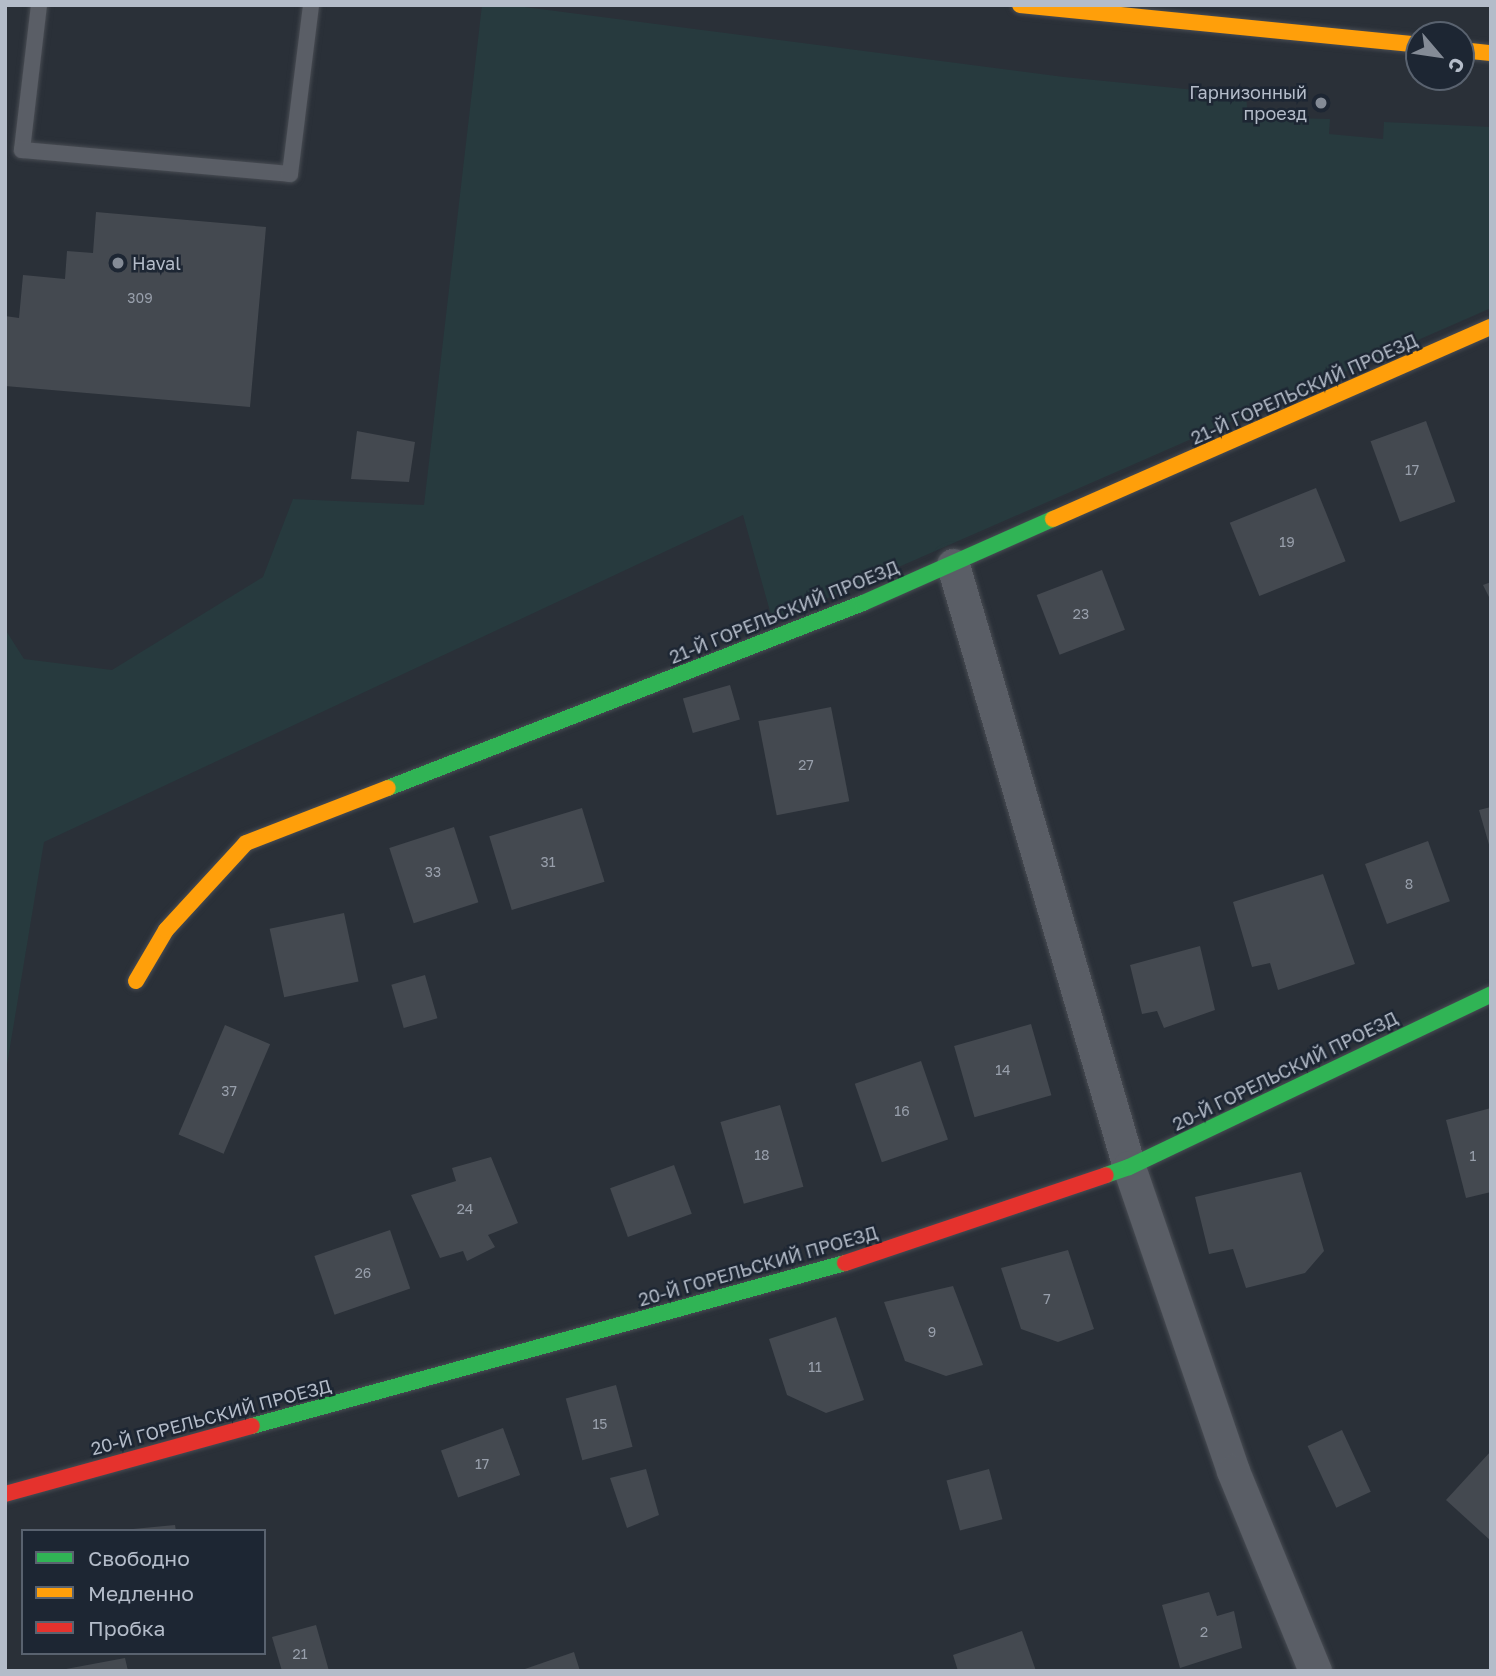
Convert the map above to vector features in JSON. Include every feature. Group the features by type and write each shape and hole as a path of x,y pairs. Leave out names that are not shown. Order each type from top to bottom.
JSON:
{"street":[{"path":"1020,5 1405,44"},
{"name":"21-Й ГОРЕЛЬСКИЙ ПРОЕЗД","path":"136,981 166,930 246,843 953,565 1491,327"},
{"path":"953,565 1129,1167 1233,1471 1315,1671"},
{"name":"20-Й ГОРЕЛЬСКИЙ ПРОЕЗД","path":"5,1494 876,1254 1129,1167 1491,994"}],"lane":[{"path":"39,5 22,150 290,174 312,5"}],"green space":[{"path":"482,5 509,5 1064,77 1246,95 1248,117 1330,119 1329,134 1383,139 1384,122 1491,127 1491,308 773,622 743,515 44,842 5,1077 5,629 24,659 112,670 263,577 293,499 424,505"}],"building":[{"path":"96,212 266,227 250,407 5,386 5,316 19,318 23,275 65,279 67,251 93,253"},
{"path":"1426,421 1455,502 1400,522 1371,441"},
{"path":"357,431 415,442 409,482 351,479"},
{"path":"1316,488 1346,561 1259,596 1230,523"},
{"path":"1102,570 1125,630 1060,655 1037,595"},
{"path":"1491,582 1491,601 1483,585"},
{"path":"730,685 740,720 693,733 683,699"},
{"path":"831,707 849,801 777,815 758,721"},
{"path":"1491,807 1491,847 1490,848 1479,810"},
{"path":"582,808 605,882 512,910 489,836"},
{"path":"454,827 478,902 414,923 389,848"},
{"path":"1428,841 1450,901 1387,924 1365,864"},
{"path":"1323,874 1355,964 1278,990 1270,963 1252,967 1233,902"},
{"path":"344,913 359,981 284,997 270,929"},
{"path":"1200,946 1215,1010 1164,1028 1157,1011 1142,1014 1130,965"},
{"path":"425,975 437,1018 404,1028 391,985"},
{"path":"1031,1024 1051,1095 974,1117 954,1046"},
{"path":"225,1025 270,1044 224,1154 179,1135"},
{"path":"921,1061 948,1139 882,1162 855,1084"},
{"path":"780,1105 803,1187 744,1204 720,1122"},
{"path":"1491,1108 1491,1192 1466,1198 1446,1120"},
{"path":"491,1157 518,1223 488,1235 495,1247 467,1261 463,1251 440,1258 411,1195 456,1181 452,1168"},
{"path":"674,1165 692,1214 628,1237 610,1188"},
{"path":"1301,1172 1324,1251 1305,1273 1246,1288 1233,1249 1209,1254 1195,1197"},
{"path":"390,1230 410,1289 335,1315 314,1256"},
{"path":"1068,1250 1094,1329 1058,1342 1021,1329 1001,1268"},
{"path":"953,1286 983,1365 946,1376 905,1361 884,1302"},
{"path":"836,1317 864,1400 826,1413 787,1395 769,1339"},
{"path":"616,1385 633,1447 582,1460 566,1398"},
{"path":"503,1428 520,1475 458,1498 441,1451"},
{"path":"1342,1430 1371,1492 1336,1508 1308,1446"},
{"path":"1491,1451 1491,1541 1446,1500"},
{"path":"646,1469 659,1515 627,1528 610,1478"},
{"path":"989,1469 1002,1519 960,1531 946,1480"},
{"path":"175,1525 176,1529 133,1529"},
{"path":"1209,1592 1217,1616 1234,1611 1242,1648 1180,1668 1162,1605"},
{"path":"316,1625 329,1671 282,1671 272,1637"},
{"path":"1022,1631 1036,1671 958,1671 953,1655"},
{"path":"574,1652 580,1671 522,1670"},
{"path":"125,1658 128,1671 66,1669"}],"traffic: fast":[{"path":"388,788 863,603 1053,519"},
{"path":"1106,1175 1129,1167 1491,994"},
{"path":"252,1426 845,1263"}],"traffic: slow":[{"path":"1020,5 1405,44"},
{"path":"1475,51 1491,53"},
{"path":"1053,519 1491,327"},
{"path":"136,981 166,930 246,843 388,788"}],"traffic: jam":[{"path":"845,1263 1106,1175"},
{"path":"5,1494 252,1426"}],"place":[{"name":"Гарнизонный проезд","path":"1321,103"},
{"name":"Haval","path":"118,263"}]}
